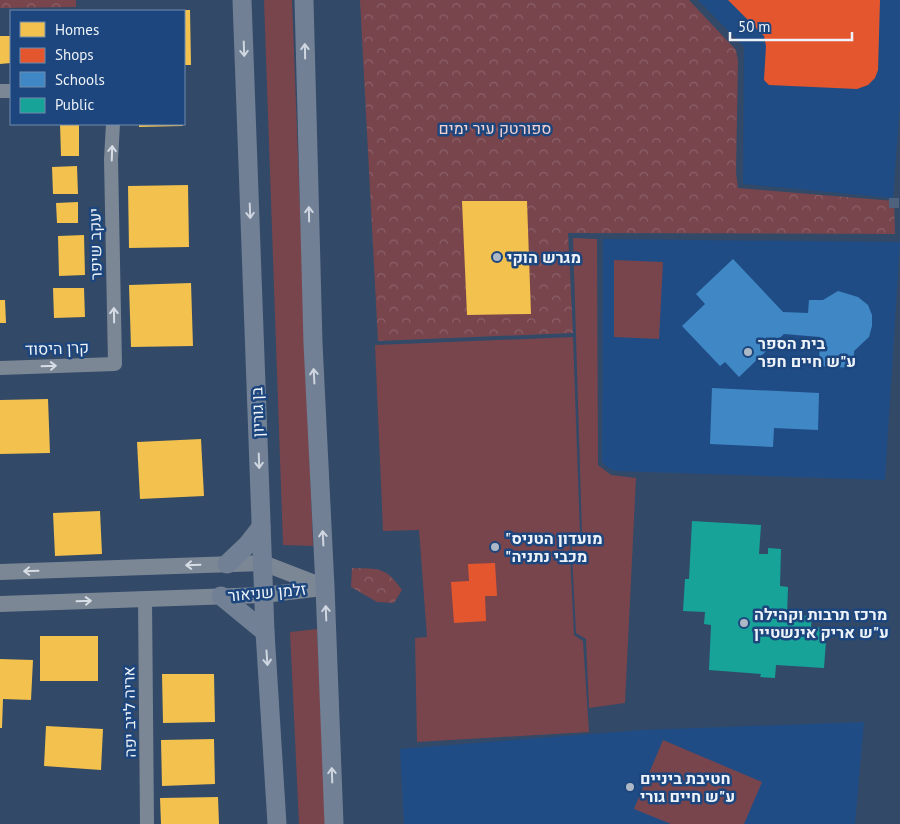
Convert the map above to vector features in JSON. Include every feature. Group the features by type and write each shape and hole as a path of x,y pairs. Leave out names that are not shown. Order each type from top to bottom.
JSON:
{"main road":[{"name":"בן גוריון","path":"242,0 261,528 277,824"},
{"path":"304,0 313,344 334,824"},
{"path":"226,564 248,545 261,528"},
{"path":"222,596 266,632"}],"street":[{"name":"יעקב שיפר","path":"113,125 111,159 114,364"},
{"name":"קרן היסוד","path":"0,368 114,364"},
{"name":"זלמן שניאור","path":"0,572 263,563 325,587"},
{"name":"זלמן שניאור","path":"0,604 264,595 325,587"},
{"name":"אריה לייב יפה","path":"145,599 148,824"}],"shaded area":[{"path":"698,0 900,0 900,104 893,198 743,184 744,47"},
{"name":"בית הספר ע\"ש חיים חפר","path":"603,239 900,242 885,480 616,471 608,468 602,462"},
{"name":"חטיבת ביניים ע\"ש חיים גורי","path":"864,722 855,824 404,824 400,749 642,730"}],"green space":[{"path":"0,0 76,0 76,7 0,8"},
{"path":"264,0 292,0 313,546 283,545"},
{"name":"ספורטק עיר ימים","path":"360,0 689,0 736,50 738,61 736,173 738,188 894,201 895,234 568,233 573,333 378,341"},
{"path":"573,238 597,239 598,465 611,475 636,478 625,703 589,708 586,639 576,633 571,536 582,535"},
{"path":"614,260 663,262 659,339 614,337"},
{"name":"\"מועדון הטניס \"מכבי נתניה","path":"573,337 580,534 569,535 574,635 583,641 589,732 417,742 415,638 427,637 419,530 383,531 375,345"},
{"path":"352,568 381,570 391,577 402,590 394,603 377,602 351,587"},
{"path":"317,629 326,824 299,824 290,632"},
{"path":"663,740 762,782 744,824 671,824 634,809"}],"building: Homes":[{"path":"185,10 190,10 191,65 185,65"},
{"path":"0,36 10,36 10,63 0,64"},
{"path":"60,125 79,125 79,156 61,156"},
{"path":"139,125 183,126 139,127"},
{"path":"77,166 78,194 53,194 52,167"},
{"path":"188,185 189,247 129,248 128,186"},
{"name":"מגרש הוקי","path":"462,201 527,201 531,314 467,315"},
{"path":"78,202 78,223 57,223 56,203"},
{"path":"84,235 85,275 59,276 58,236"},
{"path":"191,283 193,346 131,347 129,285"},
{"path":"53,288 84,288 85,317 54,318"},
{"path":"0,300 5,300 6,323 0,323"},
{"path":"48,399 50,453 0,454 0,400"},
{"path":"201,439 204,496 140,499 137,442"},
{"path":"100,511 102,554 55,556 53,513"},
{"path":"40,636 98,636 98,681 40,681"},
{"path":"0,659 33,660 31,700 3,699 2,728 0,728"},
{"path":"162,674 214,674 215,722 163,723"},
{"path":"46,726 103,729 101,770 44,766"},
{"path":"214,739 215,784 162,786 161,740"},
{"path":"218,797 219,824 161,824 160,798"}],"building: Shops":[{"path":"728,0 880,0 878,70 875,78 868,85 857,89 769,85 764,80 766,46 764,36"},
{"path":"495,563 497,596 485,596 486,621 454,623 451,582 469,581 468,564"}],"building: Schools":[{"path":"733,259 783,312 808,313 809,300 823,300 838,291 858,297 868,305 872,315 872,326 869,337 854,351 854,368 819,366 820,337 784,334 739,377 725,362 720,366 682,326 705,304 696,294"},
{"path":"712,388 819,393 818,430 774,428 773,447 710,444"}],"building: Public":[{"path":"692,521 761,525 759,554 768,554 768,548 781,549 780,586 788,587 787,615 812,616 811,627 827,628 824,668 776,665 775,678 760,677 761,674 709,670 711,625 704,624 705,612 683,611 685,579 689,579"}],"tunnel":[{"path":"889,203 900,203"}],"place":[{"name":"מגרש הוקי","path":"497,257"},
{"name":"בית הספר ע\"ש חיים חפר","path":"748,352"},
{"name":"\"מועדון הטניס \"מכבי נתניה","path":"495,547"},
{"name":"מרכז תרבות וקהילה ע\"ש אריק אינשטיין","path":"744,623"},
{"name":"חטיבת ביניים ע\"ש חיים גורי","path":"630,787"}]}
